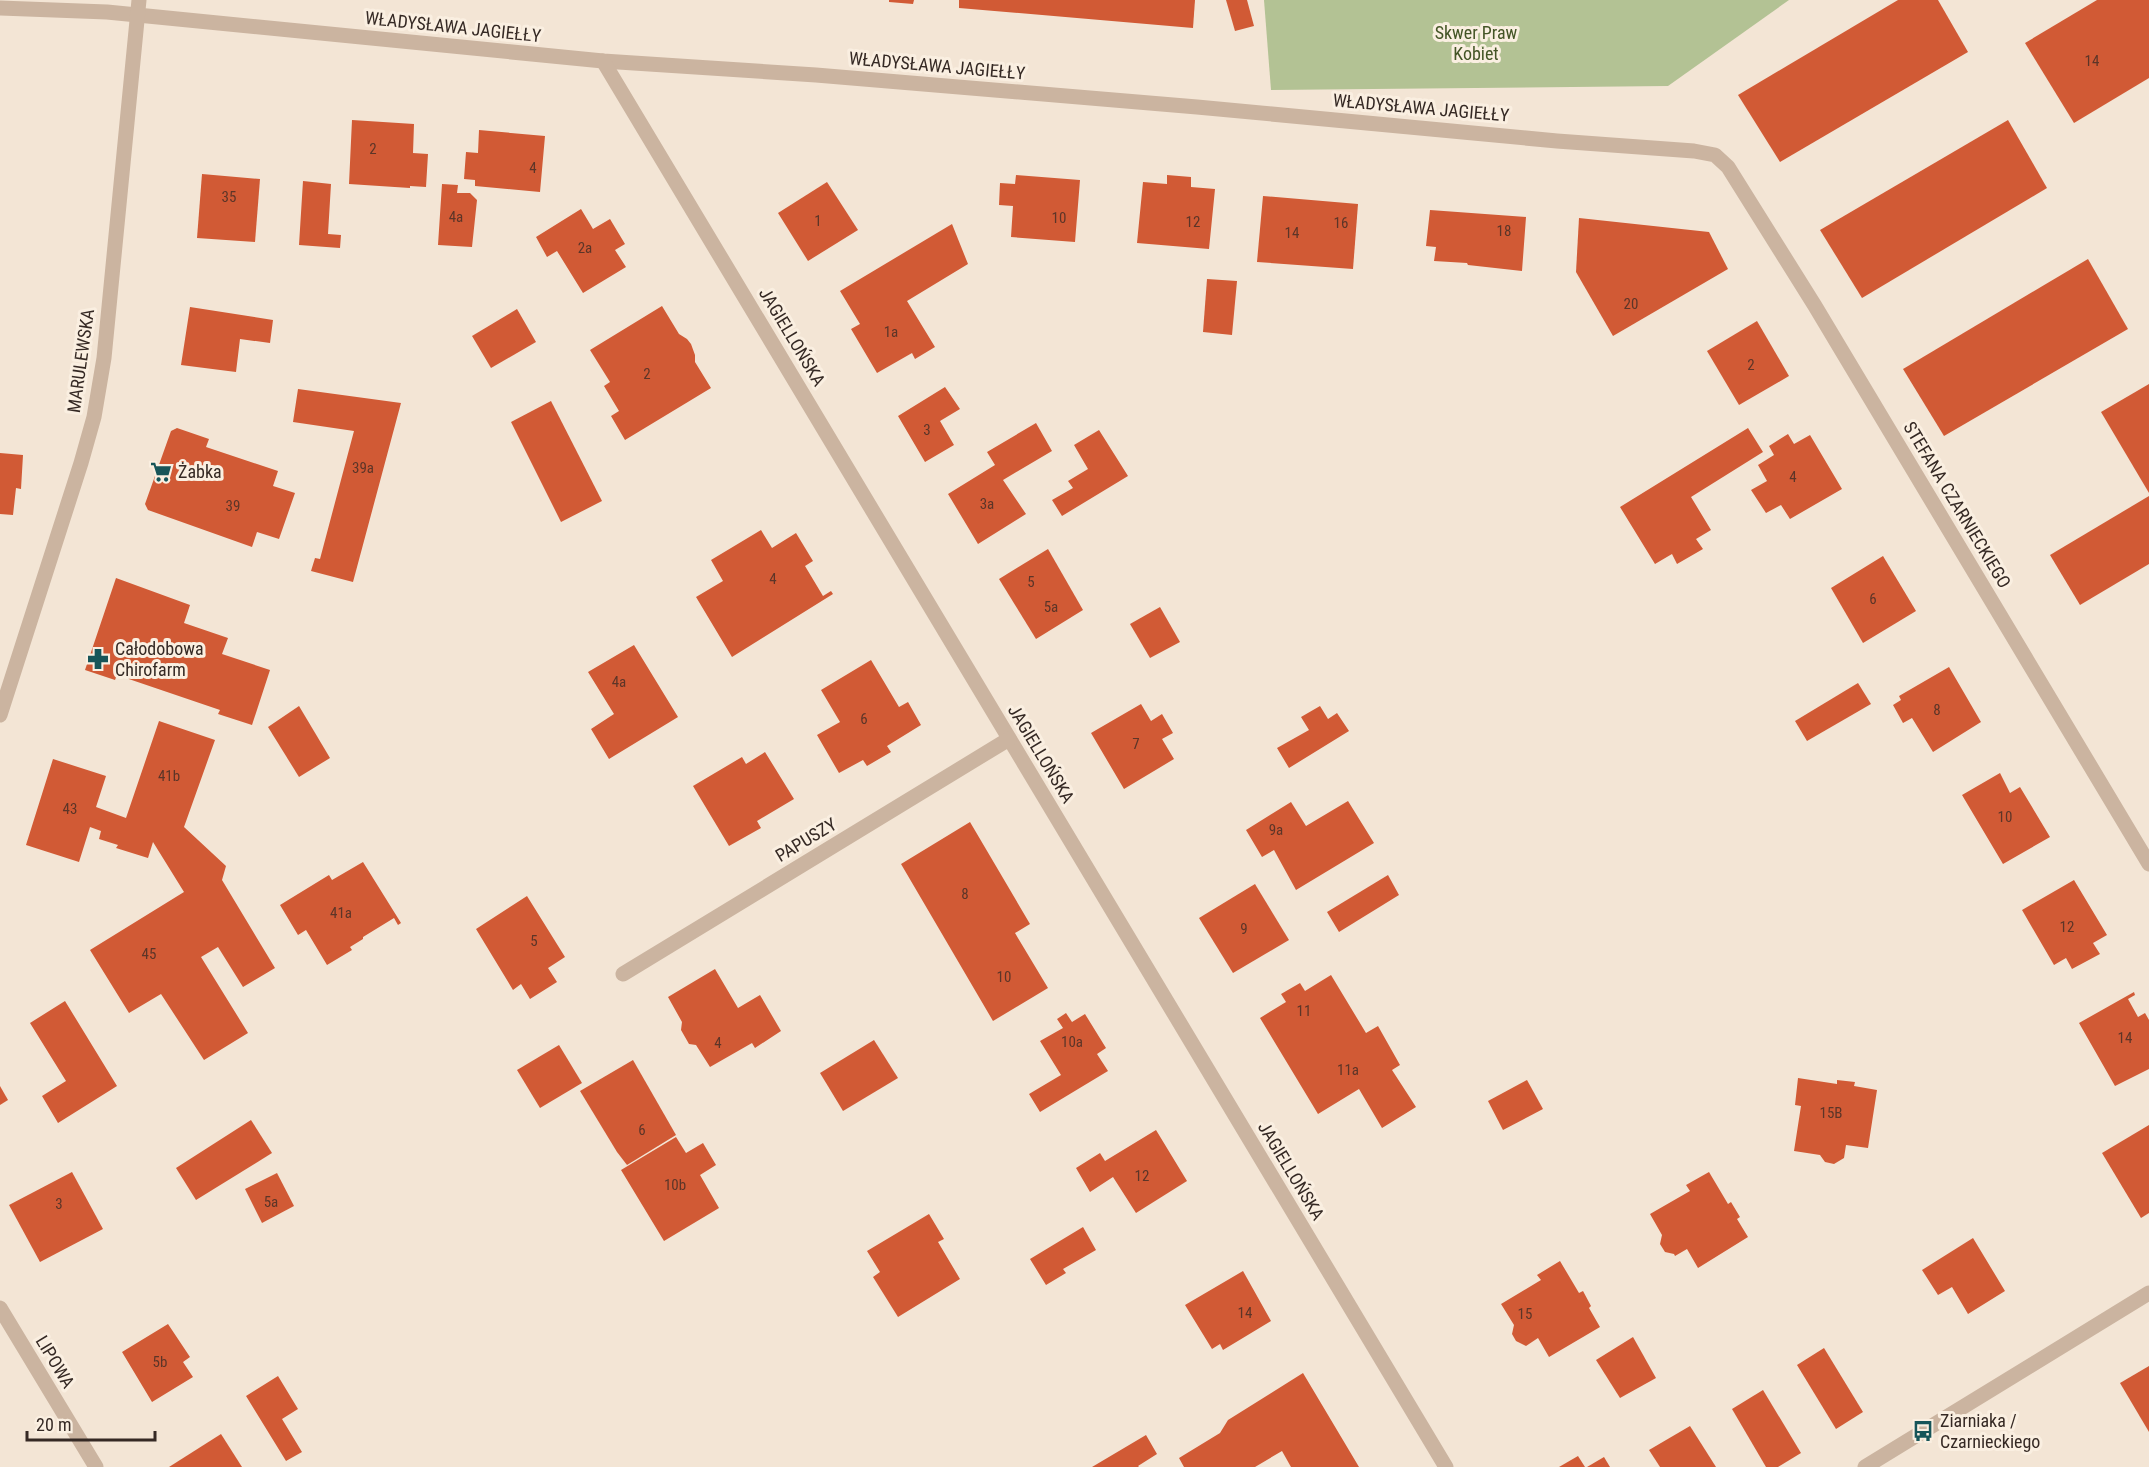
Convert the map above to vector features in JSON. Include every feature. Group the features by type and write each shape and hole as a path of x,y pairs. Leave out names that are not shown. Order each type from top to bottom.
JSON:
{"street":[{"name":"WŁADYSŁAWA JAGIEŁŁY","path":"0,8 139,7 603,61 828,76 1197,106 1557,141 1694,151 1715,155 1728,167"},
{"name":"MARULEWSKA","path":"0,715 94,417 104,358 139,7"},
{"name":"JAGIELLOŃSKA","path":"603,61 1446,1467"},
{"name":"STEFANA CZARNIECKIEGO","path":"1728,167 1815,306 2149,864"},
{"name":"PAPUSZY","path":"623,975 1009,739"},
{"path":"1865,1467 2149,1293"},
{"name":"LIPOWA","path":"0,1308 96,1467"}],"green space":[{"name":"Skwer Praw Kobiet","path":"1264,0 1789,0 1668,86 1271,90"}],"building":[{"path":"889,0 914,0 913,4 889,2"},
{"path":"959,0 1195,0 1193,28 959,8"},
{"path":"1226,0 1247,0 1254,26 1235,31"},
{"path":"1898,0 1938,0 1968,52 1780,162 1738,95"},
{"path":"2097,0 2149,0 2149,78 2074,123 2025,43"},
{"path":"352,120 414,124 413,153 428,154 426,187 349,184"},
{"path":"2008,120 2047,188 1862,298 1820,230"},
{"path":"479,130 545,136 540,192 475,186 475,180 464,179 466,152 478,153"},
{"path":"202,174 260,179 255,242 197,238"},
{"path":"1016,175 1080,180 1075,242 1011,237 1013,206 999,205 1000,183 1015,184"},
{"path":"1167,175 1191,177 1191,187 1215,189 1209,249 1137,243 1143,182 1167,184"},
{"path":"303,181 331,184 328,234 341,235 340,248 299,245"},
{"path":"827,182 858,230 808,261 778,213"},
{"path":"442,184 458,185 457,193 470,193 477,200 472,247 438,245"},
{"path":"1263,196 1358,204 1353,269 1257,262"},
{"path":"581,209 593,229 610,219 625,244 615,250 626,267 583,293 557,251 547,257 536,237"},
{"path":"1430,210 1526,217 1522,271 1434,261 1436,247 1426,246"},
{"path":"1579,218 1709,232 1728,269 1613,336 1576,272"},
{"path":"952,224 968,264 907,301 935,347 915,359 912,353 877,373 851,329 860,324 840,291"},
{"path":"2088,259 2128,329 1944,436 1903,369"},
{"path":"1207,279 1237,281 1232,335 1203,332"},
{"path":"662,306 679,334 691,344 695,362 711,388 625,440 611,416 619,411 604,386 610,382 590,350"},
{"path":"190,307 273,320 270,343 240,339 236,372 181,365"},
{"path":"517,309 536,342 491,368 472,336"},
{"path":"1757,321 1789,376 1739,405 1707,351"},
{"path":"2149,384 2149,493 2101,412"},
{"path":"945,387 960,409 940,421 954,445 925,462 898,416"},
{"path":"298,389 401,403 353,582 311,571 315,558 320,559 354,431 293,422"},
{"path":"551,401 602,501 561,522 511,422"},
{"path":"1036,423 1052,451 1003,480 1026,514 978,544 948,494 995,465 987,452"},
{"path":"177,428 209,439 206,447 278,471 273,486 295,493 279,539 257,532 252,547 148,510 145,504 171,431"},
{"path":"1748,428 1763,452 1691,497 1711,530 1696,539 1703,549 1677,564 1672,554 1655,564 1620,507"},
{"path":"1099,430 1128,476 1062,516 1052,500 1073,488 1068,481 1088,469 1074,445"},
{"path":"1788,434 1794,444 1810,435 1842,489 1790,519 1781,505 1766,513 1751,490 1767,481 1758,465 1774,455 1769,446"},
{"path":"0,453 23,455 21,489 16,488 13,515 0,514"},
{"path":"2149,496 2149,564 2080,605 2050,555"},
{"path":"761,530 772,548 796,533 813,561 805,566 823,596 831,591 833,594 732,657 696,597 723,581 711,560"},
{"path":"1048,549 1083,610 1036,639 999,579"},
{"path":"1883,556 1916,611 1863,643 1831,588"},
{"path":"116,578 190,605 184,623 228,638 222,654 270,670 252,725 218,714 220,710 117,675 115,680 85,670"},
{"path":"1160,607 1180,642 1150,658 1130,624"},
{"path":"634,645 678,717 609,759 591,729 614,714 588,672"},
{"path":"871,660 899,707 908,702 921,725 887,746 891,752 867,766 863,760 839,773 817,735 840,722 821,690"},
{"path":"1949,667 1981,722 1933,752 1912,718 1903,723 1893,705 1901,700 1899,696"},
{"path":"1858,683 1871,704 1807,741 1795,721"},
{"path":"1141,704 1151,721 1162,714 1173,733 1162,739 1174,759 1124,789 1091,733"},
{"path":"299,706 330,758 299,777 268,727"},
{"path":"1320,706 1328,719 1337,713 1349,731 1289,768 1277,748 1309,730 1301,717"},
{"path":"159,721 215,740 184,827 226,866 222,880 275,968 243,987 218,947 201,957 248,1033 204,1060 161,994 129,1013 90,950 184,892 153,842 148,858 116,848 118,845 99,839 101,831 90,827 79,862 26,845 53,759 106,776 96,807 126,818"},
{"path":"765,752 794,799 757,821 761,828 729,846 693,786 742,757 746,764"},
{"path":"2000,773 2010,793 2020,787 2050,837 2003,864 1962,795"},
{"path":"1348,801 1374,843 1296,890 1274,850 1262,857 1246,830 1291,802 1306,826"},
{"path":"970,822 1030,924 1015,933 1048,988 993,1021 901,864"},
{"path":"363,862 401,923 398,925 394,918 363,937 350,947 352,950 327,965 306,930 298,935 280,905 329,875 332,880"},
{"path":"1388,875 1399,895 1339,932 1327,912"},
{"path":"2074,880 2107,935 2093,943 2100,954 2072,969 2066,958 2054,965 2022,910"},
{"path":"1255,884 1289,940 1233,973 1199,918"},
{"path":"527,896 565,957 548,968 557,982 530,999 521,984 513,990 476,929"},
{"path":"715,969 738,1008 760,995 781,1031 755,1048 752,1043 710,1067 696,1045 689,1044 681,1030 682,1022 668,997"},
{"path":"1331,975 1366,1033 1378,1026 1400,1065 1392,1070 1416,1107 1382,1128 1359,1089 1318,1114 1260,1018 1286,1002 1281,994 1300,983 1305,991"},
{"path":"2134,992 2135,995 2128,999 2138,1017 2145,1013 2149,1020 2149,1069 2115,1086 2079,1023"},
{"path":"65,1001 117,1086 58,1123 42,1096 66,1081 30,1023"},
{"path":"1066,1013 1072,1022 1085,1014 1106,1048 1097,1054 1108,1071 1040,1112 1029,1094 1061,1075 1040,1041 1063,1028 1057,1019"},
{"path":"874,1040 898,1078 843,1111 820,1073"},
{"path":"559,1045 582,1083 540,1108 517,1070"},
{"path":"633,1060 676,1135 627,1165 580,1091"},
{"path":"1798,1078 1837,1084 1837,1080 1855,1082 1854,1086 1877,1090 1868,1148 1846,1145 1844,1158 1834,1164 1825,1162 1820,1155 1794,1151 1801,1106 1795,1105"},
{"path":"1527,1080 1543,1109 1503,1130 1488,1101"},
{"path":"0,1086 8,1100 0,1105"},
{"path":"251,1120 272,1153 196,1200 176,1168"},
{"path":"2149,1125 2149,1213 2141,1218 2102,1153"},
{"path":"1156,1130 1187,1181 1136,1213 1113,1177 1090,1192 1076,1168 1100,1153 1105,1161"},
{"path":"676,1137 686,1153 703,1143 716,1165 700,1175 719,1208 664,1241 621,1170"},
{"path":"72,1172 103,1229 40,1262 9,1205"},
{"path":"1709,1172 1728,1204 1731,1202 1740,1217 1737,1219 1748,1237 1698,1268 1687,1249 1675,1256 1665,1252 1660,1244 1662,1235 1650,1214 1690,1191 1686,1185"},
{"path":"277,1173 294,1206 262,1223 245,1189"},
{"path":"929,1214 944,1239 938,1242 960,1279 898,1317 873,1277 880,1272 867,1251"},
{"path":"1083,1227 1096,1250 1063,1269 1066,1273 1046,1285 1030,1259"},
{"path":"1973,1238 2005,1291 1968,1314 1952,1287 1938,1295 1922,1270"},
{"path":"1560,1261 1579,1293 1583,1291 1591,1306 1589,1308 1600,1327 1549,1357 1538,1338 1526,1346 1516,1341 1512,1334 1514,1325 1501,1304 1541,1280 1537,1275"},
{"path":"1243,1271 1271,1321 1223,1350 1220,1344 1212,1349 1185,1305"},
{"path":"168,1324 190,1357 183,1362 193,1377 152,1402 122,1352"},
{"path":"1633,1337 1656,1378 1620,1398 1596,1360"},
{"path":"1824,1348 1863,1412 1836,1429 1797,1365"},
{"path":"2149,1366 2149,1432 2120,1383"},
{"path":"1303,1373 1359,1467 1291,1467 1282,1451 1255,1467 1184,1467 1179,1458 1220,1433 1228,1420"},
{"path":"278,1376 298,1409 282,1419 302,1452 286,1461 246,1396"},
{"path":"1763,1390 1801,1453 1778,1467 1766,1467 1732,1409"},
{"path":"1690,1426 1716,1467 1660,1467 1649,1450"},
{"path":"221,1434 242,1467 169,1467"},
{"path":"1146,1435 1157,1454 1139,1467 1092,1467"},
{"path":"1578,1456 1585,1467 1559,1467"},
{"path":"1604,1457 1610,1467 1587,1467"}],"place":[{"name":"Żabka","path":"161,472"},
{"name":"Całodobowa Chirofarm","path":"98,659"},
{"name":"Ziarniaka / Czarnieckiego","path":"1923,1431"}]}
